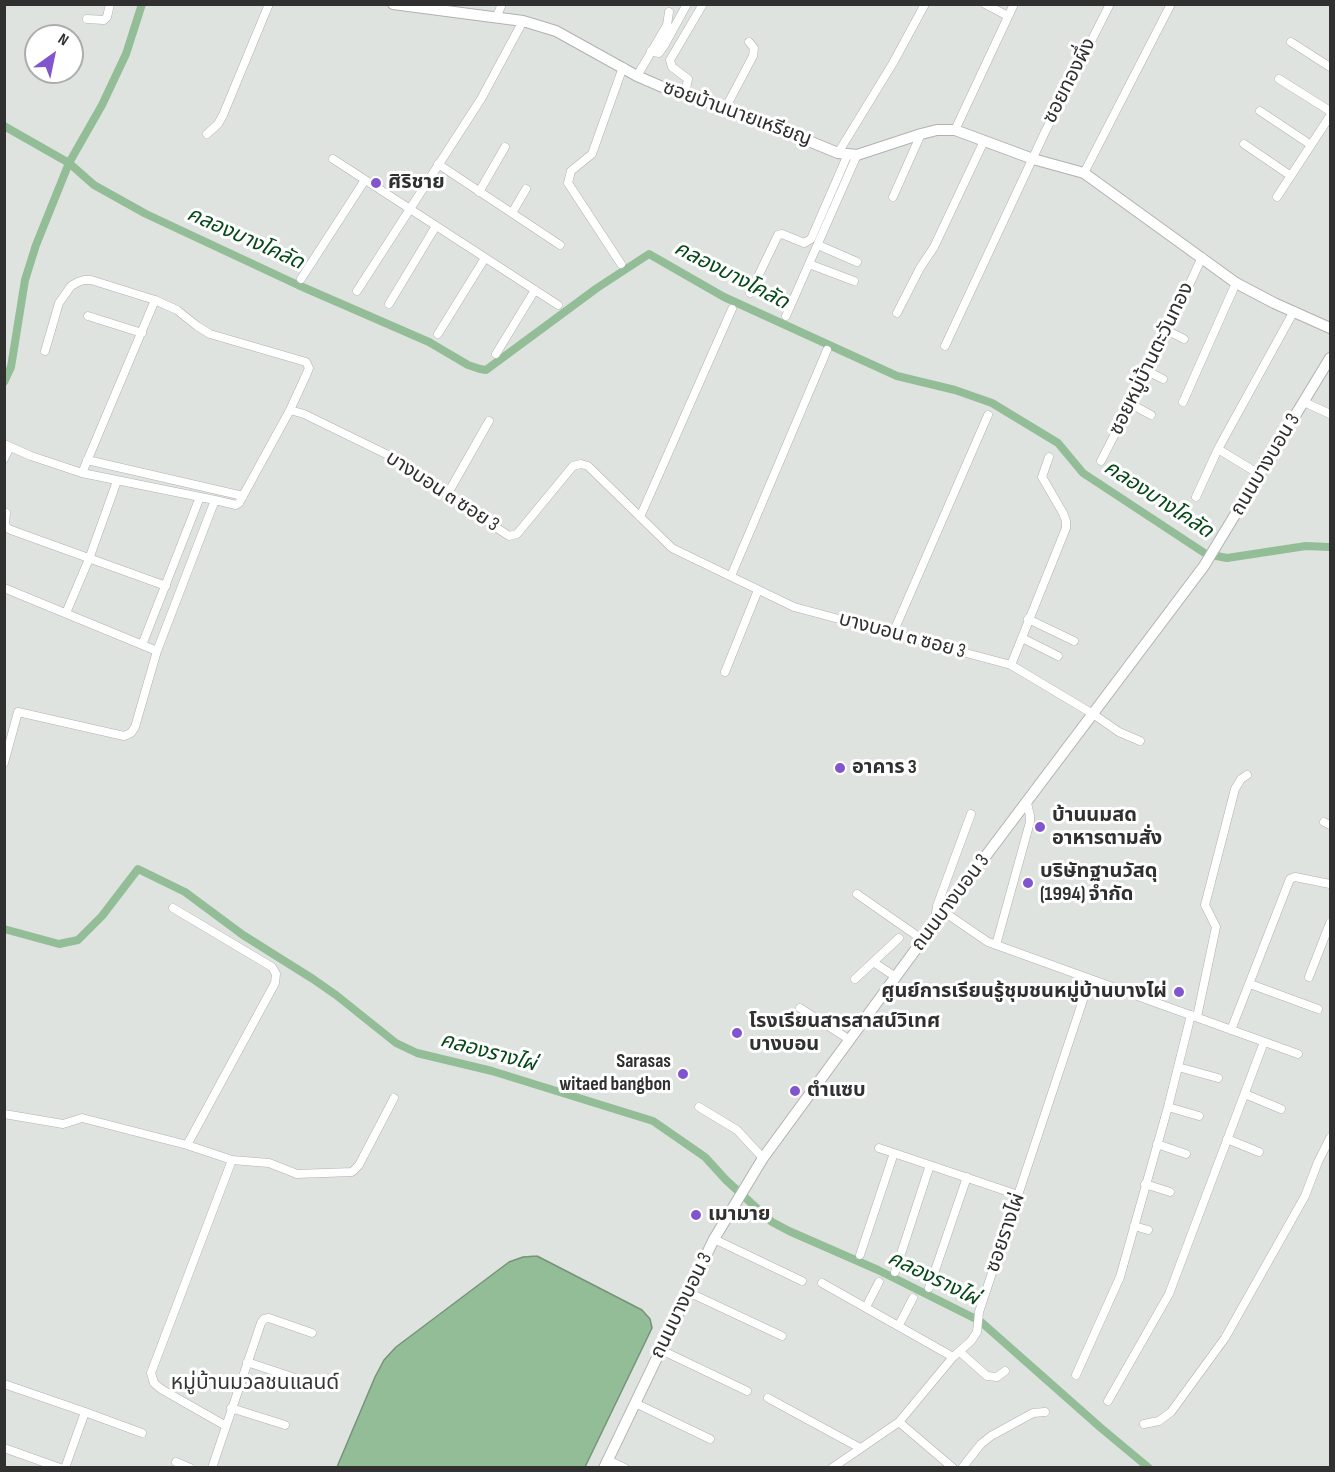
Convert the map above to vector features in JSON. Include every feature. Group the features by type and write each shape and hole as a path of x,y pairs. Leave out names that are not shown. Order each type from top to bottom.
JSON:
{"main road":[{"name":"ซอยบ้านนายเหรียญ","path":"393,4 523,21 556,31 667,90 726,107 848,154"},
{"path":"848,154 937,130 955,130 1034,159 1084,173 1236,283 1330,328"},
{"name":"ถนนบางบอน 3","path":"606,1463 714,1239 763,1158 923,940 1204,566 1330,358"}],"street":[{"path":"87,19 104,20 110,4"},
{"path":"207,134 223,115 268,4"},
{"path":"496,18 502,4"},
{"path":"651,51 658,53 664,46 687,4"},
{"path":"685,94 688,79 672,67 670,60 703,4"},
{"path":"750,293 778,235 782,234 804,243 811,239 848,154 893,63 926,4"},
{"path":"984,4 1008,16"},
{"path":"955,130 1014,4"},
{"name":"ซอยทองผึ่ง","path":"945,346 1045,132 1110,4"},
{"path":"1084,173 1171,4"},
{"path":"637,76 667,25 669,12"},
{"path":"357,291 481,99 523,21"},
{"path":"726,107 753,56 754,48 749,42"},
{"path":"1290,42 1330,67"},
{"path":"621,264 568,183 571,171 592,154 623,67"},
{"path":"1277,197 1330,113 1280,79"},
{"path":"1260,111 1311,144"},
{"path":"893,197 921,134"},
{"path":"897,313 920,268 934,247 984,141"},
{"path":"1244,144 1291,176"},
{"path":"479,192 505,147"},
{"path":"786,316 818,244 848,154"},
{"path":"333,159 558,305"},
{"path":"438,164 560,245"},
{"path":"301,279 365,180"},
{"path":"512,213 526,189"},
{"path":"389,304 436,226"},
{"path":"818,244 857,262"},
{"name":"ซอยหมู่บ้านตะวันทอง","path":"1101,461 1168,331 1202,257"},
{"path":"438,333 485,258"},
{"path":"809,264 854,281"},
{"path":"4,459 8,446 82,473 236,505 290,410 309,368 306,362 210,334 177,310 155,300 91,280 78,282 71,286 59,303 45,351"},
{"path":"1183,402 1236,283"},
{"path":"496,354 535,290"},
{"path":"82,473 155,300"},
{"path":"640,517 732,309"},
{"path":"1196,497 1218,450 1294,311"},
{"path":"88,316 142,333"},
{"path":"1168,331 1184,339"},
{"path":"731,576 827,350"},
{"path":"1148,371 1163,379"},
{"path":"1304,402 1330,414"},
{"path":"1131,404 1151,415"},
{"name":"บางบอน ๓ ซอย 3","path":"290,410 388,454 505,534 513,536 573,466 581,464 588,466 672,548 794,607 1011,665 1119,732 1140,741"},
{"path":"893,633 988,415"},
{"path":"447,495 489,421"},
{"path":"1218,450 1259,474"},
{"path":"1011,665 1066,528 1063,513 1042,477 1049,458"},
{"path":"87,460 243,496"},
{"path":"66,613 89,559 117,481"},
{"path":"142,645 200,497"},
{"path":"4,763 18,712 124,736 131,733 135,727 157,651 216,500"},
{"path":"6,513 7,528 166,585"},
{"path":"4,588 157,651"},
{"path":"725,672 758,590"},
{"path":"1028,619 1074,641"},
{"path":"1022,638 1058,656"},
{"path":"1076,1375 1120,1277 1194,1016 1216,927 1205,905 1235,789 1240,779 1247,775"},
{"path":"996,945 1030,822 1027,803"},
{"path":"971,814 936,914 988,942 1298,1054"},
{"path":"1231,1030 1290,879 1295,877 1330,884"},
{"path":"857,894 923,940"},
{"path":"173,908 272,967 276,974 275,983 187,1145"},
{"path":"1309,977 1330,923"},
{"path":"855,979 899,938"},
{"path":"873,962 896,977"},
{"name":"ซอยรางไผ่","path":"832,1467 899,1422 977,1332 979,1312 1090,978"},
{"path":"1250,984 1318,1009"},
{"path":"800,1008 850,1040"},
{"path":"1108,1401 1169,1294 1264,1042"},
{"path":"1178,1067 1218,1078"},
{"path":"1245,1094 1281,1109"},
{"path":"4,1114 63,1124 82,1118 187,1145 232,1160 269,1163 297,1174 352,1172 359,1165 394,1098"},
{"path":"699,1107 737,1130 763,1158"},
{"path":"1168,1107 1199,1116"},
{"path":"1144,1424 1160,1421 1171,1412 1225,1338 1305,1196 1330,1138"},
{"path":"1227,1139 1259,1152"},
{"path":"1157,1144 1186,1154"},
{"path":"879,1148 1018,1195"},
{"path":"860,1255 894,1153"},
{"path":"226,1426 161,1389 154,1383 151,1373 232,1160"},
{"path":"895,1272 930,1165"},
{"path":"929,1288 967,1177"},
{"path":"1145,1184 1170,1192"},
{"path":"1134,1226 1148,1230"},
{"path":"714,1239 802,1281"},
{"path":"866,1307 879,1282"},
{"path":"822,1283 899,1325 953,1358"},
{"path":"688,1293 782,1336"},
{"path":"899,1325 913,1298"},
{"path":"212,1467 264,1318 312,1333"},
{"path":"661,1350 747,1391"},
{"path":"960,1352 987,1376 997,1377 1005,1371"},
{"path":"247,1362 298,1380"},
{"path":"4,1384 142,1433"},
{"path":"768,1398 860,1448"},
{"path":"635,1404 710,1439"},
{"path":"231,1408 285,1425"},
{"path":"65,1467 85,1412"},
{"path":"962,1467 981,1444 991,1436 1033,1413 1045,1412"},
{"path":"899,1422 953,1467"},
{"path":"4,1448 60,1467"},
{"path":"176,1462 190,1467"},
{"path":"606,1463 625,1467"}],"shaded area":[{"path":"537,1256 642,1310 650,1319 652,1328 585,1467 337,1467 375,1377 384,1360 396,1347 509,1262 523,1257"}],"waterway":[{"path":"4,382 11,367 25,280 36,245 69,163 102,105 126,54 142,4"},
{"name":"คลองบางโคลัด","path":"4,126 69,163 94,185 146,214 298,285 429,342 468,365 480,369 486,370 597,288 649,254 724,297 897,376 955,390 992,403 1058,443 1083,473 1206,554 1227,558 1306,546 1330,547"},
{"name":"คลองรางไผ่","path":"4,929 59,944 78,940 102,916 138,869 185,892 243,935 336,995 396,1043 417,1053 492,1071 653,1121 705,1157 726,1180 772,1222 878,1270 980,1321 1149,1468"}],"place":[{"name":"ศิริชาย","path":"376,183"},
{"name":"อาคาร 3","path":"840,768"},
{"name":"บ้านนมสด อาหารตามสั่ง","path":"1040,827"},
{"name":"บริษัทฐานวัสดุ (1994) จำกัด","path":"1028,883"},
{"name":"ศูนย์การเรียนรู้ชุมชนหมู่บ้านบางไผ่","path":"1179,992"},
{"name":"โรงเรียนสารสาสน์วิเทศ บางบอน","path":"737,1033"},
{"name":"Sarasas witaed bangbon","path":"683,1074"},
{"name":"ตำแซบ","path":"795,1091"},
{"name":"เมามาย","path":"696,1215"}],"district":[{"name":"หมู่บ้านมวลชนแลนด์","path":"255,1384"}]}
